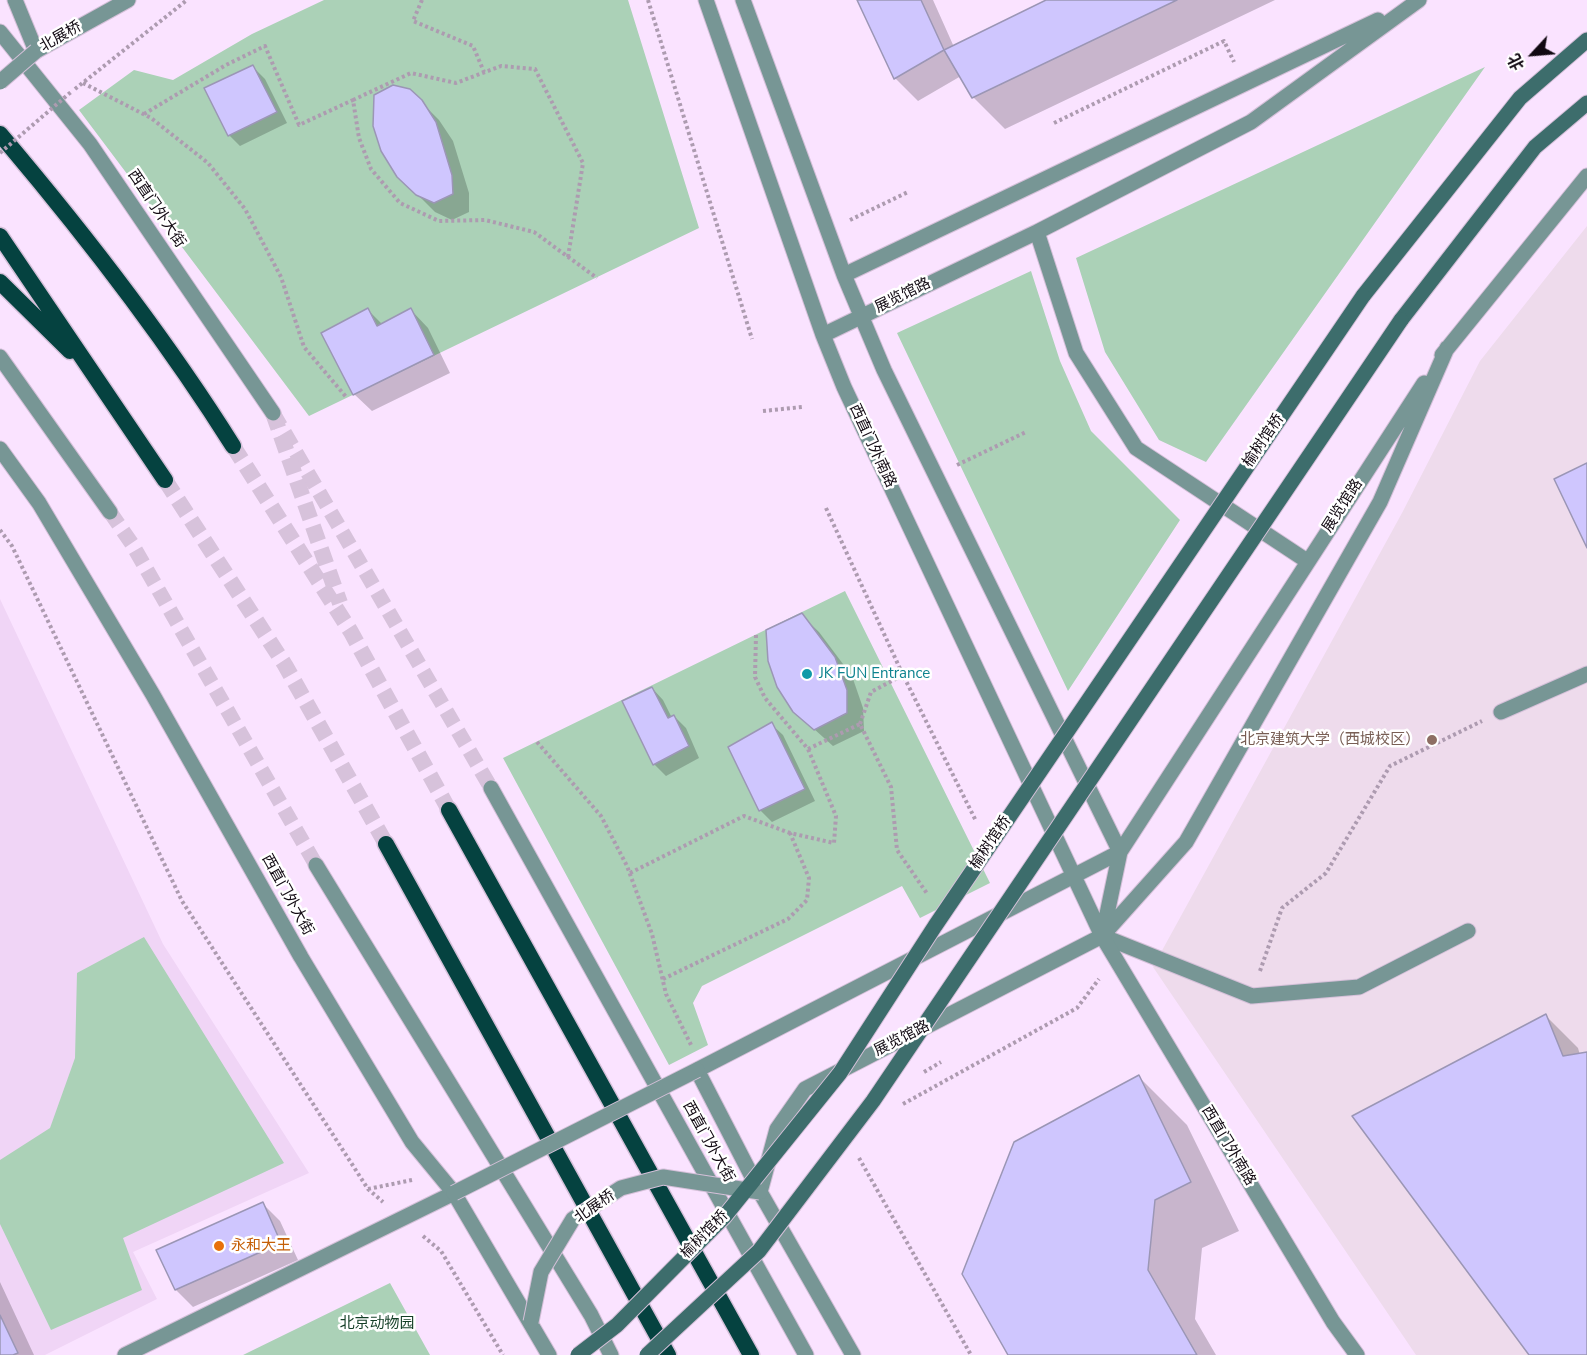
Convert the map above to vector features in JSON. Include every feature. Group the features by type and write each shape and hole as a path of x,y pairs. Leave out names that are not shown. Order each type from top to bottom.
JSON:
{"highway":[{"path":"0,134 73,220 199,394 233,446"},
{"path":"0,236 165,480"},
{"path":"0,282 98,380"},
{"path":"449,810 751,1355"},
{"path":"386,844 668,1355"}],"main road":[{"name":"榆树馆桥","path":"578,1355 617,1325 724,1217 840,1073 935,926 1363,296 1520,98 1587,40"},
{"path":"647,1355 759,1251 873,1101 1401,320 1535,147 1587,104"}],"street":[{"path":"15,0 36,51"},
{"name":"北展桥","path":"0,82 36,51 128,0"},
{"name":"西直门外南路","path":"705,0 823,335 844,387 1102,936 1333,1322 1357,1355"},
{"path":"743,0 861,317 1120,852 1102,936"},
{"name":"展览馆路","path":"823,335 1037,232 1251,122 1412,2"},
{"name":"展览馆路","path":"844,275 1412,2"},
{"name":"西直门外大街","path":"0,32 90,144 273,413"},
{"name":"展览馆路","path":"1120,852 1447,348 1587,176"},
{"path":"1037,232 1076,353 1136,448 1307,561"},
{"path":"1102,936 1186,842 1380,502 1447,348"},
{"path":"0,357 110,512"},
{"name":"西直门外大街","path":"0,449 39,503 153,695 301,957 412,1142 454,1193 549,1355"},
{"path":"1501,712 1587,674"},
{"name":"西直门外大街","path":"492,788 806,1355"},
{"path":"125,1355 403,1219 1120,852"},
{"path":"316,865 591,1316 611,1355"},
{"path":"1102,936 1252,996 1359,987 1468,931"},
{"name":"展览馆路","path":"760,1192 777,1129 805,1089 1102,936"},
{"path":"697,1070 760,1192 852,1355"},
{"name":"北展桥","path":"531,1322 541,1272 573,1219 621,1188 663,1177 760,1192"}],"path":[{"path":"0,153 83,82 187,0"},
{"path":"422,0 413,21 473,46 484,72"},
{"path":"648,0 752,339"},
{"path":"1054,123 1224,41 1244,84"},
{"path":"144,114 226,65 265,46 299,124 411,72 456,83 501,66 535,69 583,163 568,257"},
{"path":"83,82 144,114 208,163 245,209 281,277 304,347 347,398"},
{"path":"353,100 359,138 371,169 400,203 439,221 485,220 534,232 597,278"},
{"path":"828,230 909,192"},
{"path":"763,411 802,407"},
{"path":"936,475 1026,432"},
{"path":"826,508 903,675 976,822"},
{"path":"0,530 12,546 182,901 368,1189 441,1251 503,1355"},
{"path":"630,873 744,816 790,833 834,843 836,816 808,748 765,698 755,677 756,635"},
{"path":"903,675 871,692 860,724 891,787 897,850 935,904"},
{"path":"1252,996 1282,908 1326,873 1390,766 1501,712"},
{"path":"808,748 860,724"},
{"path":"537,742 601,816 630,873 652,934 666,994 694,1052 690,1054"},
{"path":"663,979 788,919 807,900 809,878 790,833"},
{"path":"893,1111 1077,1008 1115,957"},
{"path":"895,1098 902,1104"},
{"path":"856,1153 971,1355"}],"shaded area":[{"name":"北京建筑大学（西城校区）","path":"1587,226 1587,1355 1416,1355 1153,967 1402,513 1480,361"},
{"path":"0,599 163,944 309,1173 133,1252 157,1299 45,1355 0,1355"}],"green space":[{"path":"324,0 628,0 699,228 309,416 79,110 134,70 173,80 252,34"},
{"path":"1485,67 1206,462 1159,440 1105,352 1076,258"},
{"path":"1031,271 1060,361 1091,431 1180,520 1068,691 897,333"},
{"path":"845,591 990,883 920,918 902,886 702,986 693,1003 708,1045 669,1065 503,758"},
{"path":"144,937 284,1163 123,1238 142,1290 51,1330 0,1224 0,1160 50,1128 75,1058 77,973"},
{"name":"北京动物园","path":"390,1283 430,1355 243,1355"}],"building":[{"path":"857,0 921,0 944,50 894,79"},
{"path":"1046,0 1177,0 972,98 944,50"},
{"path":"253,65 277,112 228,136 204,88"},
{"path":"393,85 410,89 422,100 436,122 452,175 453,194 434,203 416,195 397,177 381,151 373,126 374,95"},
{"path":"368,308 377,326 411,308 434,355 353,395 321,333"},
{"path":"1587,463 1587,548 1554,479"},
{"name":"JK FUN Entrance","path":"802,613 835,657 847,690 847,713 814,730 793,712 777,687 768,661 766,630"},
{"path":"652,687 668,718 674,715 689,746 653,765 622,701"},
{"path":"772,722 805,789 759,811 728,747"},
{"path":"1546,1014 1563,1056 1587,1052 1587,1355 1529,1355 1352,1116"},
{"path":"1139,1075 1191,1182 1155,1200 1148,1270 1197,1355 1008,1355 962,1274 1014,1142"},
{"name":"永和大王","path":"263,1202 281,1243 175,1290 156,1250"},
{"path":"0,1315 18,1353 13,1355 0,1355"}],"tunnel":[{"path":"273,413 491,788"},
{"path":"273,413 340,603"},
{"path":"233,446 351,632 449,810"},
{"path":"165,480 285,665 386,844"},
{"path":"110,512 132,544 316,865"}],"place":[{"name":"JK FUN Entrance","path":"807,674"},
{"name":"北京建筑大学（西城校区）","path":"1432,740"},
{"name":"永和大王","path":"219,1246"}]}
